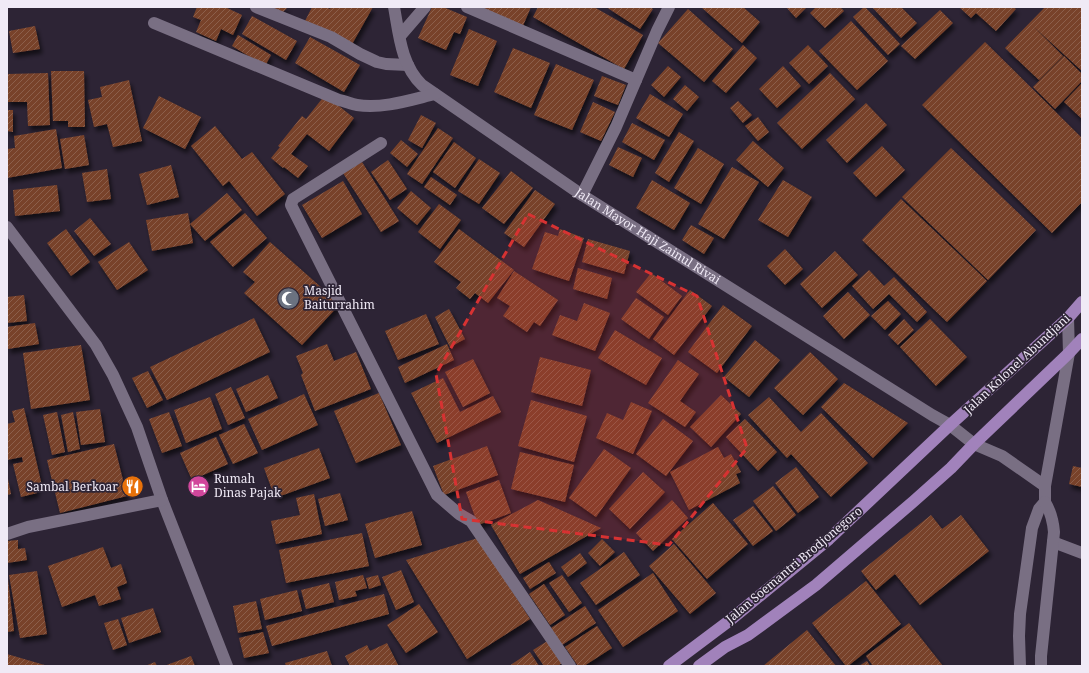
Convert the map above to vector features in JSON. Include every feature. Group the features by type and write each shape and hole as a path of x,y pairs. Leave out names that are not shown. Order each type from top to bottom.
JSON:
{"main road":[{"name":"Jalan Kolonel Abundjani","path":"950,425 1068,318 1082,302"},
{"path":"974,444 1082,339"},
{"name":"Jalan Soemantri Brodjonegoro","path":"669,666 729,621 829,539 950,425"},
{"name":"Jalan Soemantri Brodjonegoro","path":"699,666 725,647 748,635 816,586 951,468 974,444"}],"street":[{"path":"256,7 331,37 377,62 408,65"},
{"name":"Jalan Mayor Haji Zainul Rivai","path":"394,7 403,55 416,79 435,94 582,195 950,425 974,444 1002,456 1045,486"},
{"path":"400,36 425,7"},
{"path":"467,7 636,80"},
{"path":"582,195 616,127 657,31 669,7"},
{"path":"154,23 339,100 356,105 370,106 391,104 435,94"},
{"path":"381,143 293,199 291,205 437,495 459,514 471,521 570,666"},
{"path":"7,227 96,345 113,375 137,427 186,564 227,666"},
{"path":"1020,666 1020,614 1032,528 1039,509 1044,502 1045,486 1069,353 1068,318"},
{"path":"7,534 28,527 162,500"},
{"path":"1041,666 1053,542 1053,520 1050,511 1044,502"},
{"path":"1053,542 1082,553"}],"highlighted area":[{"path":"528,214 697,296 747,448 669,545 462,519 436,374"}],"building":[{"path":"197,7 225,7 242,15 233,35 221,29 216,41 196,32 201,20 193,17"},
{"path":"270,7 288,7 279,16"},
{"path":"312,7 326,7 330,9 331,7 373,7 351,46 305,21"},
{"path":"432,7 443,7 467,17 460,34 454,32 446,50 418,38"},
{"path":"473,7 531,7 522,28"},
{"path":"538,7 594,7 643,35 624,69 533,17"},
{"path":"606,7 650,7 653,9 640,29"},
{"path":"701,7 743,7 760,22 742,43"},
{"path":"786,7 807,7 796,18"},
{"path":"816,7 840,7 844,11 825,28 810,13"},
{"path":"864,7 900,44 888,55 853,17"},
{"path":"872,7 901,7 917,23 901,38"},
{"path":"959,7 1013,7 1016,9 996,31 976,13 971,18"},
{"path":"1045,7 1082,7 1082,71 1033,26 1063,56 1039,80 1005,48"},
{"path":"688,9 733,49 704,82 658,43"},
{"path":"940,10 953,23 915,59 901,46"},
{"path":"252,16 297,41 286,60 242,34"},
{"path":"851,21 888,61 857,90 819,51"},
{"path":"35,26 40,49 13,53 9,31"},
{"path":"469,29 497,41 478,86 450,75"},
{"path":"238,35 271,55 265,66 232,46"},
{"path":"310,37 360,65 344,92 295,63"},
{"path":"985,42 1082,138 1082,202 1052,233 922,105"},
{"path":"743,45 757,58 726,93 712,81"},
{"path":"808,45 828,66 809,84 789,63"},
{"path":"513,48 550,63 531,108 494,92"},
{"path":"1064,56 1082,74 1082,81 1055,109 1033,87"},
{"path":"556,64 594,80 572,130 534,115"},
{"path":"668,66 681,77 664,97 651,85"},
{"path":"783,66 801,86 777,108 759,89"},
{"path":"51,71 84,71 85,127 68,127 68,121 53,121"},
{"path":"48,73 50,125 28,126 27,102 7,102 7,74"},
{"path":"830,73 855,99 802,149 777,123"},
{"path":"602,76 626,85 618,105 594,96"},
{"path":"129,80 142,141 113,147 107,124 94,127 88,100 102,97 100,87"},
{"path":"1082,83 1082,119 1064,102"},
{"path":"685,85 699,97 687,111 673,99"},
{"path":"650,94 683,114 669,137 636,118"},
{"path":"325,95 354,118 329,151 307,134 291,154 308,166 298,178 271,158 280,147 278,146 302,116 306,119"},
{"path":"159,96 201,117 185,149 143,128"},
{"path":"738,101 752,115 743,123 730,108"},
{"path":"593,102 615,112 601,141 580,132"},
{"path":"866,103 887,125 847,163 826,140"},
{"path":"7,110 13,110 13,132 7,131"},
{"path":"421,115 436,123 422,148 408,140"},
{"path":"758,117 769,132 758,141 745,126"},
{"path":"632,123 665,140 654,160 622,142"},
{"path":"215,126 242,159 252,152 285,194 257,216 229,181 223,186 191,146"},
{"path":"438,128 453,138 422,184 407,174"},
{"path":"56,129 62,168 7,178 7,149 15,148 14,136"},
{"path":"679,132 694,141 669,182 655,173"},
{"path":"84,135 89,165 65,169 60,139"},
{"path":"401,140 418,154 407,167 390,153"},
{"path":"753,141 784,168 768,187 736,160"},
{"path":"454,142 476,158 455,188 433,172"},
{"path":"882,146 905,170 876,197 853,173"},
{"path":"618,147 642,158 633,177 609,165"},
{"path":"698,148 724,164 701,204 674,188"},
{"path":"951,148 1036,230 988,280 902,197"},
{"path":"479,159 500,173 479,204 458,191"},
{"path":"388,160 407,189 390,200 371,172"},
{"path":"362,162 399,221 381,232 343,173"},
{"path":"171,165 179,197 147,205 139,174"},
{"path":"732,167 759,182 724,239 698,224"},
{"path":"107,169 111,199 87,202 82,173"},
{"path":"511,171 533,188 504,224 482,208"},
{"path":"431,177 457,195 450,205 424,187"},
{"path":"652,180 690,203 674,230 636,208"},
{"path":"783,180 812,197 788,237 758,220"},
{"path":"343,181 362,214 322,238 302,205"},
{"path":"57,185 60,211 15,216 13,190"},
{"path":"535,190 555,204 524,247 504,233"},
{"path":"411,191 431,208 417,225 397,208"},
{"path":"227,193 242,210 205,241 190,224"},
{"path":"901,199 987,281 947,322 862,240"},
{"path":"439,204 461,220 440,249 418,232"},
{"path":"188,213 193,243 152,251 146,220"},
{"path":"245,213 267,238 233,267 210,242"},
{"path":"90,218 111,244 94,256 74,231"},
{"path":"691,225 714,238 704,254 682,240"},
{"path":"66,229 90,262 71,276 47,243"},
{"path":"459,229 514,270 488,303 475,293 470,299 456,288 461,282 434,262"},
{"path":"560,229 584,238 569,281 532,269 545,232 558,236"},
{"path":"588,239 630,251 624,274 582,262"},
{"path":"129,242 148,270 117,290 98,262"},
{"path":"270,242 340,304 302,345 244,293 255,282 243,272"},
{"path":"785,249 803,269 785,285 767,266"},
{"path":"835,251 858,275 822,308 800,284"},
{"path":"578,268 612,278 607,299 573,289"},
{"path":"869,270 884,286 894,277 927,312 917,322 889,294 873,309 852,286"},
{"path":"514,271 558,300 540,326 534,322 527,332 503,316 510,306 497,298"},
{"path":"651,273 682,296 668,315 636,292"},
{"path":"690,290 712,306 674,355 653,339"},
{"path":"848,292 870,315 844,339 823,316"},
{"path":"24,295 27,321 7,323 7,297"},
{"path":"636,298 664,317 649,339 621,319"},
{"path":"888,301 901,314 885,330 871,316"},
{"path":"584,303 610,313 595,351 552,335 560,315 577,321"},
{"path":"723,305 752,326 717,373 688,352"},
{"path":"449,309 465,339 450,347 435,317"},
{"path":"426,314 439,344 398,360 385,331"},
{"path":"254,318 270,352 167,400 150,367"},
{"path":"904,319 914,330 898,345 888,335"},
{"path":"930,319 967,357 936,386 900,347"},
{"path":"35,323 39,344 8,349 7,327"},
{"path":"615,330 662,358 646,385 598,358"},
{"path":"755,340 780,360 749,397 724,377"},
{"path":"327,344 334,361 356,352 371,389 315,411 301,375 303,373 296,356"},
{"path":"447,344 454,360 405,383 398,367"},
{"path":"81,345 90,400 31,409 23,353"},
{"path":"810,352 838,379 803,415 774,388"},
{"path":"540,357 591,370 582,406 531,392"},
{"path":"473,359 490,393 463,407 445,372"},
{"path":"678,360 699,374 680,401 696,412 685,427 648,403"},
{"path":"148,371 163,400 147,408 132,378"},
{"path":"268,375 278,398 246,412 236,389"},
{"path":"443,378 460,412 493,396 501,412 437,443 411,393"},
{"path":"844,383 908,423 873,458 821,407"},
{"path":"231,387 245,418 228,425 215,394"},
{"path":"379,393 401,445 356,463 334,411"},
{"path":"304,394 318,425 262,450 248,419"},
{"path":"721,395 741,414 711,447 690,427"},
{"path":"210,397 222,429 186,443 174,410"},
{"path":"769,397 801,432 821,413 868,463 831,497 791,454 787,458 748,415"},
{"path":"531,400 587,416 574,462 518,446"},
{"path":"631,402 652,411 633,454 596,438 607,413 623,420"},
{"path":"24,408 42,486 36,487 37,493 21,497 13,464 23,462 22,457 7,460 7,424 15,422 12,411"},
{"path":"100,409 105,442 81,445 76,412"},
{"path":"57,412 65,452 52,455 43,415"},
{"path":"73,412 80,449 68,452 61,415"},
{"path":"169,412 182,446 162,453 149,419"},
{"path":"663,419 693,441 666,476 636,454"},
{"path":"745,419 777,452 758,471 726,437"},
{"path":"244,424 258,453 233,464 219,435"},
{"path":"216,437 228,464 192,480 180,453"},
{"path":"114,444 127,496 60,513 47,460"},
{"path":"487,446 498,475 444,495 433,466"},
{"path":"718,447 724,458 731,454 741,472 736,474 740,483 689,510 670,472"},
{"path":"319,448 330,478 275,498 264,468"},
{"path":"604,449 631,468 596,517 569,498"},
{"path":"520,452 574,465 565,502 511,489"},
{"path":"1073,466 1082,468 1082,487 1069,484"},
{"path":"796,467 819,497 798,513 775,483"},
{"path":"643,472 665,492 630,529 609,509"},
{"path":"8,479 11,494 7,495 7,480"},
{"path":"499,480 511,513 478,525 466,492"},
{"path":"773,486 796,515 776,531 753,501"},
{"path":"340,493 348,520 325,526 318,499"},
{"path":"314,494 322,534 276,544 271,521 300,515 296,498"},
{"path":"538,500 601,528 520,574 491,525"},
{"path":"672,500 688,518 653,551 636,533"},
{"path":"713,503 748,544 707,579 672,539"},
{"path":"753,506 773,531 753,546 733,520"},
{"path":"412,511 422,545 375,558 365,524"},
{"path":"931,515 942,529 961,515 989,551 920,605 895,574 876,590 861,571"},
{"path":"362,533 369,566 286,583 279,550"},
{"path":"478,538 530,619 467,659 406,560"},
{"path":"602,539 615,552 600,566 588,553"},
{"path":"18,540 18,549 25,548 27,560 7,563 7,541"},
{"path":"674,544 716,593 690,614 649,566"},
{"path":"103,547 111,568 121,564 127,583 117,587 121,599 99,606 95,595 62,607 48,566"},
{"path":"624,552 640,575 596,605 580,583"},
{"path":"580,553 587,563 568,577 561,567"},
{"path":"549,562 556,573 530,589 523,578"},
{"path":"401,570 414,602 396,610 382,577"},
{"path":"37,571 47,634 20,638 9,575"},
{"path":"653,573 678,611 623,647 598,610"},
{"path":"363,575 367,588 355,591 357,596 339,600 335,582"},
{"path":"378,575 381,585 369,589 366,578"},
{"path":"562,575 582,603 569,612 549,583"},
{"path":"7,579 14,631 7,632"},
{"path":"866,581 901,624 848,666 846,666 812,623"},
{"path":"329,583 334,602 306,609 301,590"},
{"path":"544,584 565,615 550,625 529,594"},
{"path":"297,590 302,611 265,620 260,599"},
{"path":"384,594 389,614 272,646 266,626"},
{"path":"256,601 262,629 238,633 233,606"},
{"path":"419,604 438,632 406,653 387,625"},
{"path":"585,606 596,623 562,645 551,628"},
{"path":"153,608 161,632 129,643 121,618"},
{"path":"118,619 127,645 113,650 104,623"},
{"path":"909,623 943,666 873,666 866,656"},
{"path":"597,626 612,648 584,666 578,666 565,647"},
{"path":"807,630 836,666 763,666"},
{"path":"263,632 269,653 244,658 239,638"},
{"path":"549,640 564,662 557,666 544,666 533,650"},
{"path":"387,643 398,665 350,666 345,656 367,645 370,651"},
{"path":"327,651 332,666 286,666 285,663"},
{"path":"530,652 539,666 509,666"},
{"path":"7,654 48,666 7,666"},
{"path":"191,656 195,666 164,666"},
{"path":"867,661 870,666 859,666"},
{"path":"155,662 157,666 145,666"}],"place":[{"name":"Masjid Baiturrahim","path":"289,298"},
{"name":"Rumah Dinas Pajak","path":"198,486"},
{"name":"Sambal Berkoar","path":"133,487"}]}
